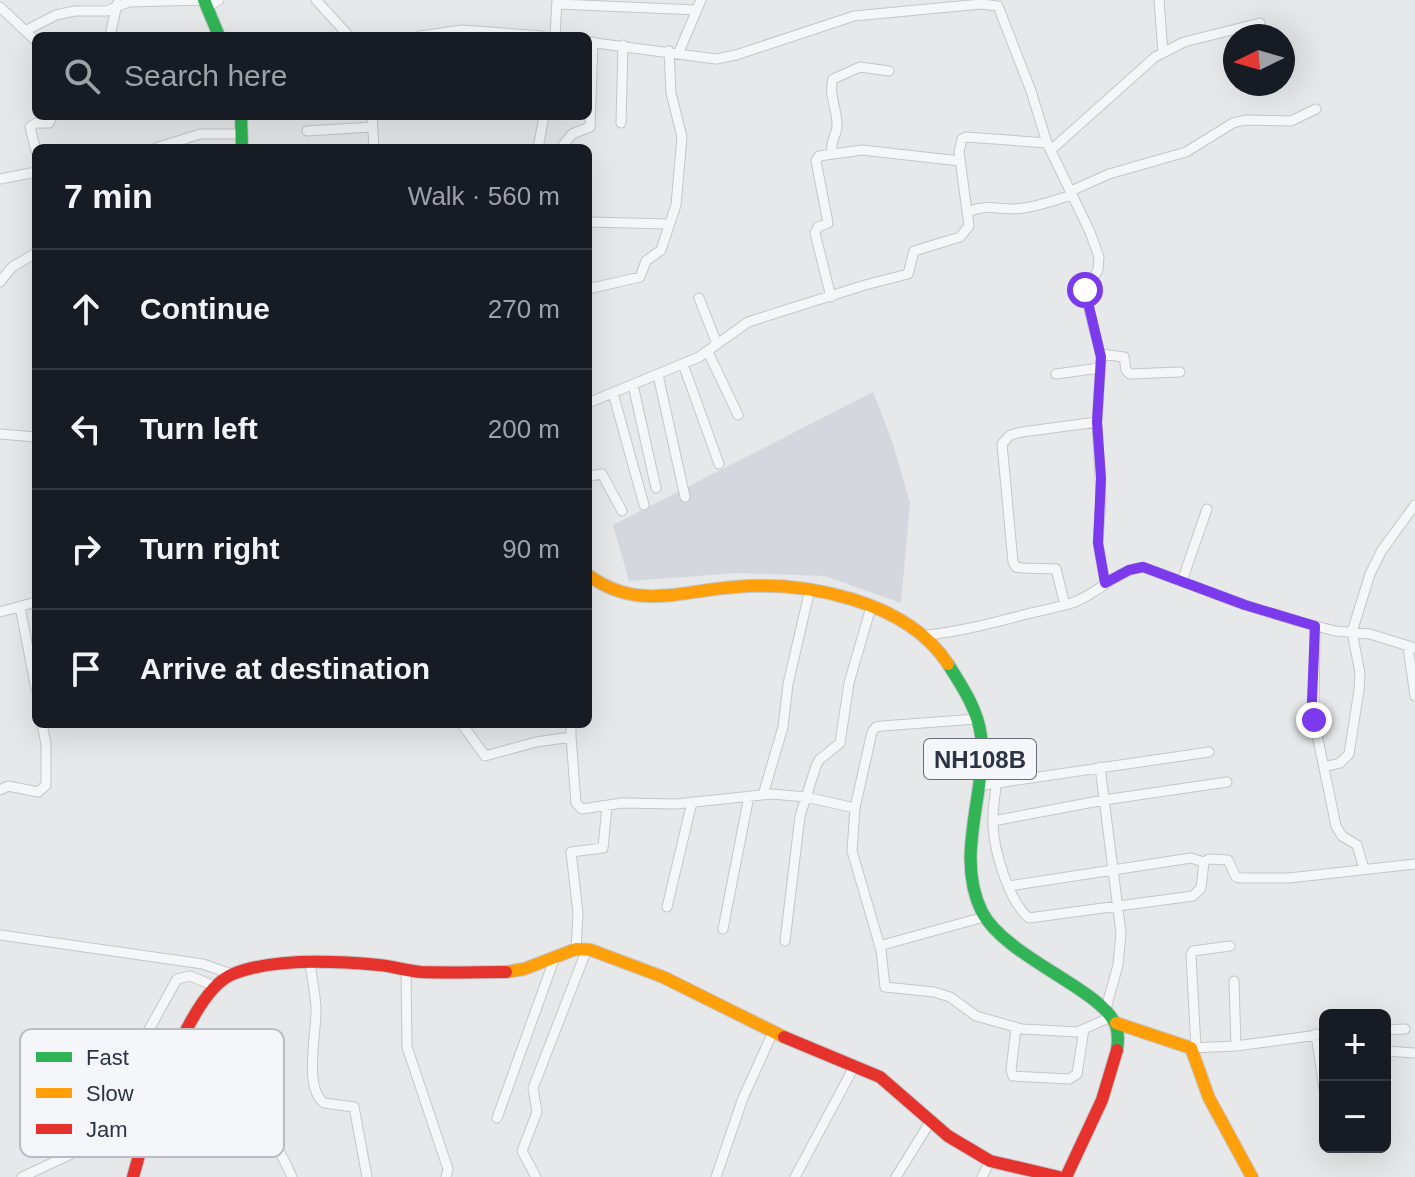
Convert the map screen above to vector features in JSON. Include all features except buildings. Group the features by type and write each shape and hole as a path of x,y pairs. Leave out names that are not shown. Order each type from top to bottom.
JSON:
{"main road":[{"path":"209,2 218,32"},
{"path":"241,120 242,144"},
{"name":"NH108B","path":"592,578 613,591 650,598 739,585 793,585 871,607 928,635 951,668 977,719 981,741 971,861 984,917"},
{"path":"984,917 1000,936 1111,1018 1193,1048 1209,1098 1252,1177"},
{"path":"187,1029 217,987 231,974 267,966 310,963 380,965 406,970 509,972 581,949 663,977 773,1032 880,1077 948,1136 990,1161 1059,1177"},
{"path":"1066,1177 1097,1111 1116,1057 1118,1033 1111,1018"},
{"path":"133,1177 138,1157"}],"street":[{"path":"316,0 345,32"},
{"path":"1159,0 1163,53"},
{"path":"25,31 56,15 75,11 106,11 117,3 209,2"},
{"path":"555,32 557,2 699,5 674,52 671,93 682,137 676,205 661,250 646,261 640,277 592,288"},
{"path":"111,32 117,3"},
{"path":"592,42 716,59 854,16 909,4 998,6 1049,147 1099,257 1098,270 1085,293 1101,354 1097,422 1101,488 1098,543 1105,583"},
{"path":"0,7 32,37"},
{"path":"592,401 708,352 740,325 908,274 914,251 960,237 966,232 968,212 959,144 966,137 1049,147 1163,53 1184,42 1260,23"},
{"path":"448,32 489,32"},
{"path":"621,123 623,45"},
{"path":"832,153 831,140 837,124 831,92 833,79 860,67 889,71"},
{"path":"968,212 983,206 1024,208 1072,193 1109,174 1186,152 1233,123 1245,120 1291,121 1316,109"},
{"path":"34,144 30,127 36,123 49,123 50,120"},
{"path":"539,144 543,120"},
{"path":"564,144 572,134 590,127 590,120"},
{"path":"307,131 372,121 374,144"},
{"path":"169,144 200,134 241,134"},
{"path":"831,297 815,233 818,227 828,223 816,161 821,154 874,151 960,161"},
{"path":"0,179 32,173"},
{"path":"592,222 669,224"},
{"path":"0,282 12,267 32,255"},
{"path":"699,298 717,344"},
{"path":"708,352 738,415"},
{"path":"1101,354 1124,357 1127,373 1130,374 1180,372"},
{"path":"683,364 719,464"},
{"path":"1056,374 1100,368"},
{"path":"658,375 685,497"},
{"path":"633,385 656,488"},
{"path":"613,393 644,505"},
{"path":"1065,605 1056,569 1022,568 1016,567 1013,562 1002,444 1010,435 1097,422"},
{"path":"0,434 32,437"},
{"path":"592,475 602,474 622,511"},
{"path":"1324,767 1340,763 1349,754 1360,673 1352,632 1376,561 1414,507"},
{"path":"1182,581 1207,509"},
{"path":"928,635 962,632 1065,605 1087,597 1129,570 1143,567 1245,605 1315,626 1370,634 1412,648 1415,696"},
{"path":"763,795 783,727 788,684 810,588"},
{"path":"0,612 32,603"},
{"path":"20,607 32,668"},
{"path":"785,941 798,828 819,760 840,743 847,692 871,607"},
{"path":"1315,626 1312,701 1324,767 1336,826 1342,836 1357,845 1364,869"},
{"path":"977,719 876,727 872,732 855,808 853,862 879,946 885,987 934,992 950,997 976,1016 1016,1028 1065,1032 1084,1029 1111,1018 1121,947 1119,907 1100,767"},
{"path":"0,790 8,786 38,792 46,785 43,728"},
{"path":"465,728 485,756 536,742 571,737"},
{"path":"571,728 578,808 586,810 763,795 806,797 855,808"},
{"path":"977,786 1209,752"},
{"path":"997,781 993,821 995,845 1009,886 1019,907 1029,918 1193,896 1201,888 1204,862"},
{"path":"993,821 1104,800 1227,782"},
{"path":"723,929 749,796"},
{"path":"667,907 692,802"},
{"path":"536,1177 522,1151 537,1112 533,1088 581,949 571,852 603,848 607,806"},
{"path":"1009,886 1191,858 1204,862 1228,860 1236,877 1241,878 1289,878 1415,864"},
{"path":"879,946 984,917"},
{"path":"0,935 203,964 231,974"},
{"path":"1230,946 1193,951 1191,955 1193,1048 1236,1046 1319,1034"},
{"path":"497,1118 555,957"},
{"path":"310,963 316,1007 312,1078 315,1093 324,1103 354,1107 367,1177"},
{"path":"406,970 407,1047 448,1169 446,1177"},
{"path":"149,1029 177,979 190,976 217,987"},
{"path":"1234,981 1236,1046"},
{"path":"1016,1028 1013,1076 1069,1079 1077,1074 1084,1029"},
{"path":"1391,1030 1405,1029"},
{"path":"716,1177 743,1098 773,1032"},
{"path":"1391,1051 1415,1053"},
{"path":"795,1177 855,1065"},
{"path":"896,1177 930,1122"},
{"path":"22,1177 65,1157"},
{"path":"282,1157 292,1177"},
{"path":"982,1177 990,1161"}],"shaded area":[{"path":"873,392 893,444 910,503 901,603 825,576 738,573 629,581 613,525"}],"traffic: fast":[{"path":"204,0 217,32"},
{"path":"241,120 242,144"},
{"path":"948,664 973,708 981,736 982,758 971,869 982,912 994,929 1011,944 1075,986 1108,1013 1117,1029 1117,1050"}],"traffic: slow":[{"path":"592,577 624,593 641,596 762,586 822,592 852,599 907,624 930,642 948,664"},
{"path":"506,972 524,969 576,949 591,950 663,977 784,1037"},
{"path":"1116,1023 1191,1048 1209,1098 1252,1177"}],"traffic: jam":[{"path":"187,1029 216,986 233,974 266,965 344,962 421,972 506,972"},
{"path":"784,1037 880,1077 948,1136 990,1161 1059,1177"},
{"path":"1066,1177 1102,1100 1117,1050"},
{"path":"133,1177 139,1157"}],"route":[{"path":"1085,290 1101,357 1097,422 1101,478 1098,543 1105,583 1129,570 1143,567 1245,605 1315,626 1314,720"}]}
